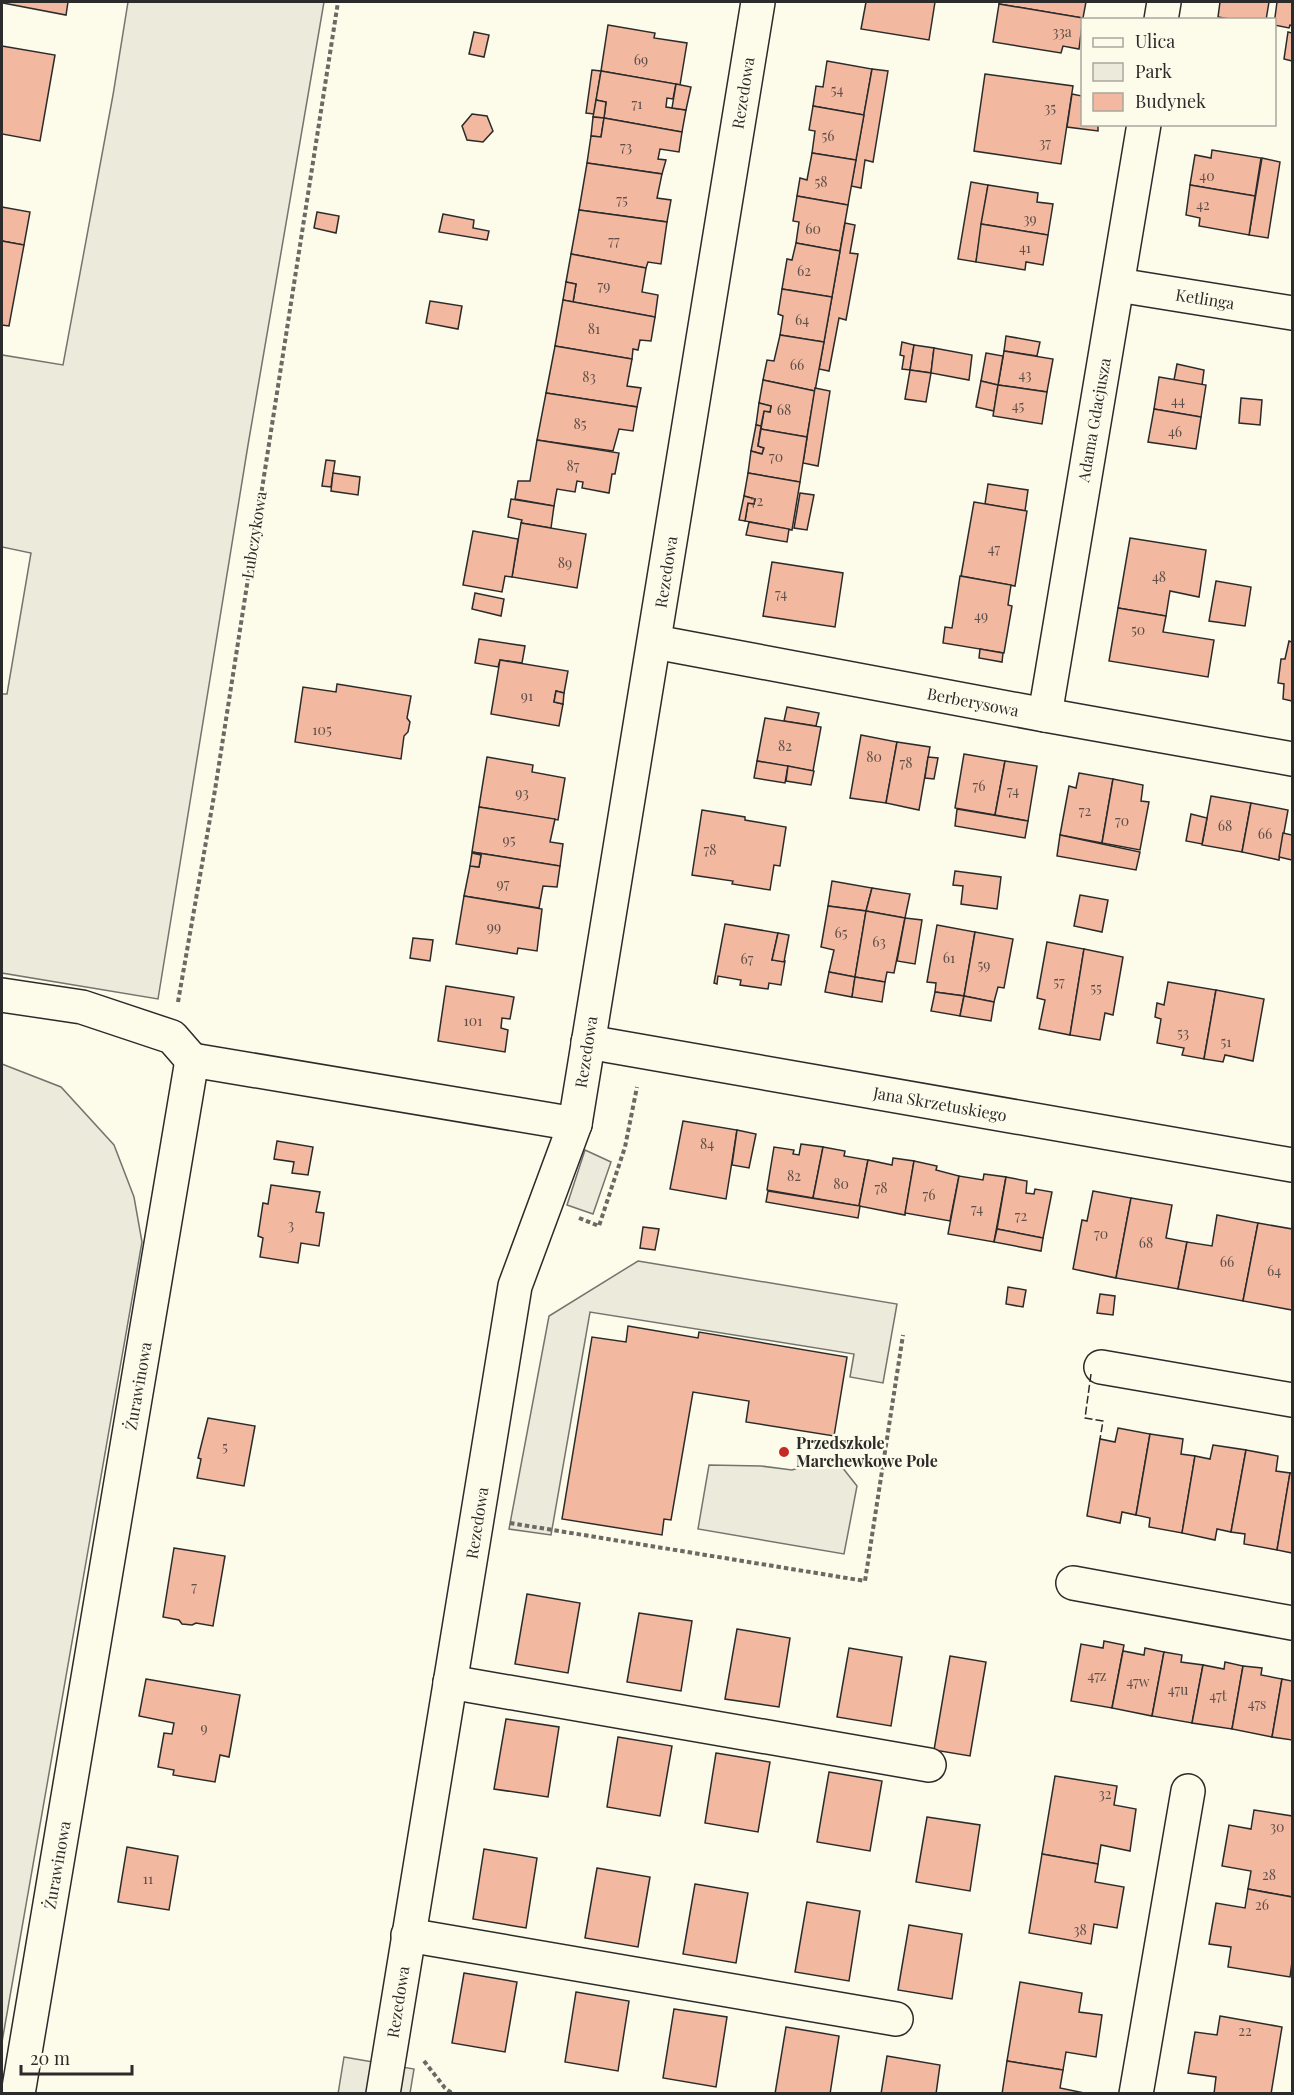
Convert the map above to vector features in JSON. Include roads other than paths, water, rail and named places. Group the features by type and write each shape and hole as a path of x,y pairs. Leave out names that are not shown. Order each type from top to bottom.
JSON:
{"street":[{"name":"Rezedowa","path":"383,2094 515,1286 575,1124 758,2"},
{"path":"1161,18 1164,2"},
{"name":"Adama Gdacjusza","path":"1045,715 1144,126"},
{"name":"Ketlinga","path":"1118,285 1293,314"},
{"name":"Berberysowa","path":"655,642 1293,759"},
{"path":"2,995 82,1007 182,1049 575,1124"},
{"name":"Jana Skrzetuskiego","path":"588,1042 1293,1165"},
{"name":"Żurawinowa","path":"18,2094 182,1049"},
{"path":"1101,1367 1293,1400"},
{"path":"1072,1583 1293,1623"},
{"path":"450,1682 929,1765"},
{"path":"1136,2094 1188,1791"},
{"path":"408,1935 896,2019"}],"place":[{"name":"Przedszkole Marchewkowe Pole","path":"784,1452"}]}
